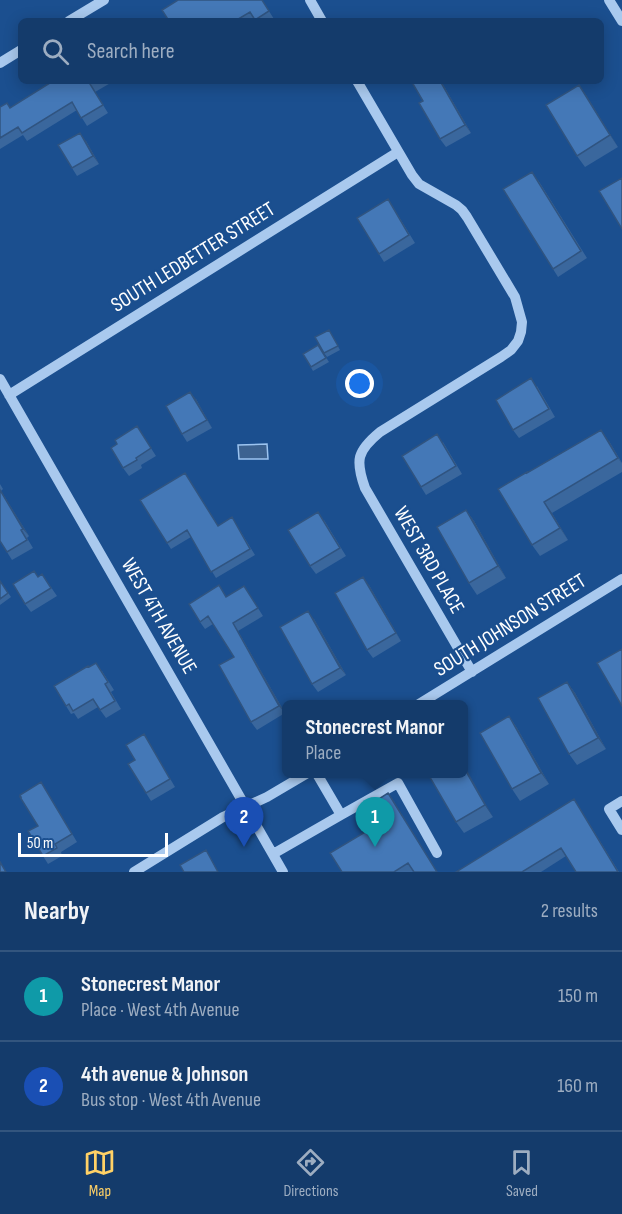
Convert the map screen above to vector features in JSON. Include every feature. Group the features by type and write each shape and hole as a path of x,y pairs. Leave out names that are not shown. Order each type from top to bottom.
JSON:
{"street":[{"path":"74,18 104,0"},
{"path":"310,0 320,18"},
{"path":"609,0 622,21"},
{"path":"0,63 18,52"},
{"path":"359,84 398,152"},
{"name":"WEST 3RD PLACE","path":"398,152 419,184 456,205 467,217 515,297 522,322 518,341 510,350 380,432 368,442 361,453 359,464 365,488 472,672"},
{"name":"SOUTH LEDBETTER STREET","path":"9,395 398,152"},
{"name":"WEST 4TH AVENUE","path":"0,379 283,872"},
{"name":"SOUTH JOHNSON STREET","path":"427,700 622,579"},
{"path":"134,872 223,817 267,797 299,778"},
{"path":"319,778 341,815"},
{"path":"273,854 398,783 437,853"},
{"path":"622,801 609,809 622,830"}],"water":[{"path":"267,444 268,459 239,459 238,445"}],"building":[{"path":"178,0 262,0 269,11 258,18 254,18 250,12 240,18 167,18 162,10"},
{"path":"48,84 90,84 103,105 81,118 72,102 22,133 18,127 0,138 0,107 7,103 10,108"},
{"path":"413,84 442,84 465,125 440,139 419,103 423,101"},
{"path":"579,85 610,135 577,156 546,105"},
{"path":"80,133 93,156 72,168 58,145"},
{"path":"532,172 581,251 553,269 503,189"},
{"path":"622,178 622,229 599,191"},
{"path":"388,199 409,235 379,254 357,218"},
{"path":"329,330 338,346 324,353 315,337"},
{"path":"318,345 326,358 311,367 303,354"},
{"path":"531,378 549,409 513,430 496,400"},
{"path":"190,392 207,420 182,434 166,406"},
{"path":"137,426 151,448 123,468 111,448 117,444 115,440"},
{"path":"601,430 618,458 544,502 560,528 532,545 498,489"},
{"path":"437,434 456,466 421,487 402,456"},
{"path":"185,473 218,526 232,517 250,549 211,572 187,530 167,543 140,500"},
{"path":"0,490 27,540 7,552 0,541"},
{"path":"466,510 498,566 469,583 437,527"},
{"path":"318,512 340,548 310,566 288,530"},
{"path":"34,571 38,577 42,574 51,588 25,604 13,584"},
{"path":"363,577 396,633 367,650 335,593"},
{"path":"0,581 8,593 0,599"},
{"path":"219,585 226,597 244,586 258,608 233,623 279,706 251,722 219,665 234,657 208,616 200,622 189,604"},
{"path":"308,611 340,668 312,684 280,627"},
{"path":"622,649 622,706 597,663"},
{"path":"96,663 108,682 105,684 115,701 100,710 93,699 73,711 69,704 66,706 54,686"},
{"path":"567,682 598,738 569,754 538,698"},
{"path":"509,716 541,773 512,789 480,733"},
{"path":"144,734 170,779 146,793 128,764 135,760 126,745"},
{"path":"468,775 485,805 456,822 430,778 468,778"},
{"path":"41,782 72,834 55,844 57,848 43,856 28,831 38,826 20,797"},
{"path":"388,793 437,872 414,872 408,863 394,872 342,872 330,853 382,822 371,804"},
{"path":"574,799 618,872 576,872 561,848 522,872 456,872"},
{"path":"206,850 218,872 184,872 180,865"},
{"path":"0,862 6,872 0,872"}],"place":[{"name":"4th avenue & Johnson","path":"244,847"},
{"name":"Stonecrest Manor","path":"375,847"}]}
